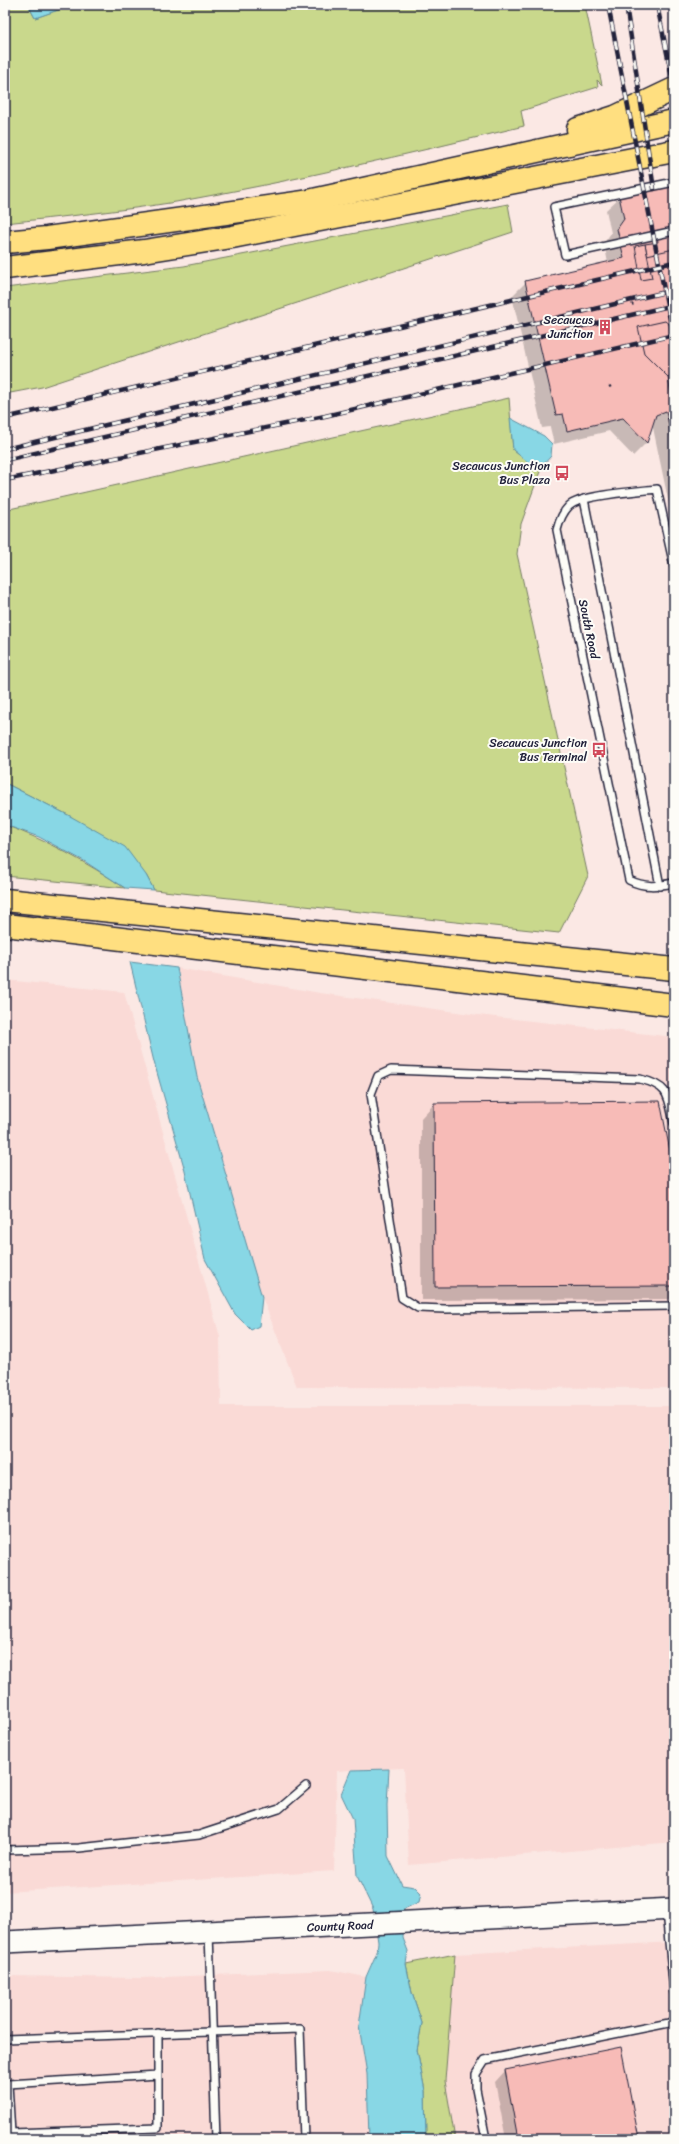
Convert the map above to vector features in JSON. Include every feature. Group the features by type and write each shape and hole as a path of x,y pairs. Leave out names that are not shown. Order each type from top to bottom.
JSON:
{"highway":[{"path":"231,212 302,194 559,135 615,117 674,89"},
{"path":"5,242 92,232 304,202 674,122"},
{"path":"5,268 144,251 232,236 674,151"},
{"path":"5,900 674,969"},
{"path":"5,925 674,1005"}],"main road":[{"name":"County Road","path":"5,1942 670,1909"}],"lane":[{"path":"674,182 554,208 565,255 674,232"},
{"name":"South Road","path":"674,566 657,489 584,499 570,505 561,518 557,530 629,880 644,886 660,886 674,883"},
{"path":"584,499 660,886"},
{"path":"674,1123 667,1092 654,1082 640,1079 391,1070 378,1076 371,1094 402,1298 418,1308 438,1309 674,1306"},
{"path":"5,1850 79,1848 199,1835 279,1809 306,1786"},
{"path":"670,1909 674,1992"},
{"path":"209,1932 216,2139"},
{"path":"486,2139 476,2089 476,2074 485,2060 674,2022"},
{"path":"5,2039 300,2029 304,2139"},
{"path":"158,2033 158,2075 158,2128 11,2133 8,2084 158,2075"}],"shaded area":[{"path":"177,968 320,993 478,1015 674,1037 674,1388 297,1387 262,1297 197,1077"},
{"path":"5,980 124,992 220,1337 221,1406 674,1406 674,1842 409,1865 404,1768 337,1771 334,1871 5,1892"},
{"path":"674,1942 674,2139 455,2139 445,2081 455,1954"},
{"path":"330,1970 366,1977 359,2026 367,2074 369,2139 5,2139 5,1976 141,1978"}],"green space":[{"path":"5,5 28,5 35,18 72,5 585,5 602,85 597,80 598,87 521,111 524,126 394,157 176,202 5,223"},
{"path":"508,204 513,232 42,387 5,394 5,288 184,266"},
{"path":"509,398 513,450 529,463 542,466 521,524 517,554 588,876 559,933 154,890 146,875 70,816 5,783 5,510"},
{"path":"5,825 66,853 96,869 125,888 5,876"},
{"path":"455,1954 445,2081 455,2139 426,2139 425,2091 417,2050 422,2023 412,1993 406,1964"}],"water":[{"path":"28,5 73,5 35,18"},
{"path":"510,418 544,436 552,444 551,456 542,466 529,463 513,450"},
{"path":"5,783 70,816 125,847 146,875 154,890 125,888 84,861 39,837 5,825"},
{"path":"130,962 177,968 197,1077 262,1297 259,1326 251,1330 235,1314 205,1259 184,1167 154,1062"},
{"path":"389,1769 387,1805 388,1856 402,1885 415,1887 421,1893 419,1902 404,1909 403,1938 408,1951 406,1964 412,1993 422,2023 417,2050 425,2091 426,2139 369,2139 367,2074 359,2026 366,1977 377,1952 378,1942 373,1909 357,1876 353,1819 341,1794 351,1770"}],"building":[{"name":"Secaucus Junction","path":"674,185 674,451 666,411 656,415 647,443 623,418 567,431 563,414 556,415 525,281 624,258 617,229 624,219 619,196"},
{"path":"670,233 674,249 647,255 645,244 658,242 657,235"},
{"path":"645,244 652,278 641,280 635,246"},
{"path":"665,321 674,328 674,376 668,377 644,353 638,327"},
{"path":"674,376 674,401 672,401 668,377"},
{"path":"660,1101 674,1171 674,1286 435,1287 434,1103"},
{"path":"621,2047 639,2139 518,2139 505,2070"}],"railway":[{"path":"608,5 674,340"},
{"path":"626,5 654,189"},
{"path":"657,5 674,87"},
{"path":"5,418 674,262"},
{"path":"5,449 674,290"},
{"path":"5,460 674,305"},
{"path":"5,480 325,416 674,335"}],"place":[{"name":"Secaucus Junction","path":"605,327"},
{"name":"Secaucus Junction Bus Plaza","path":"562,473"},
{"name":"Secaucus Junction Bus Terminal","path":"599,750"}]}
